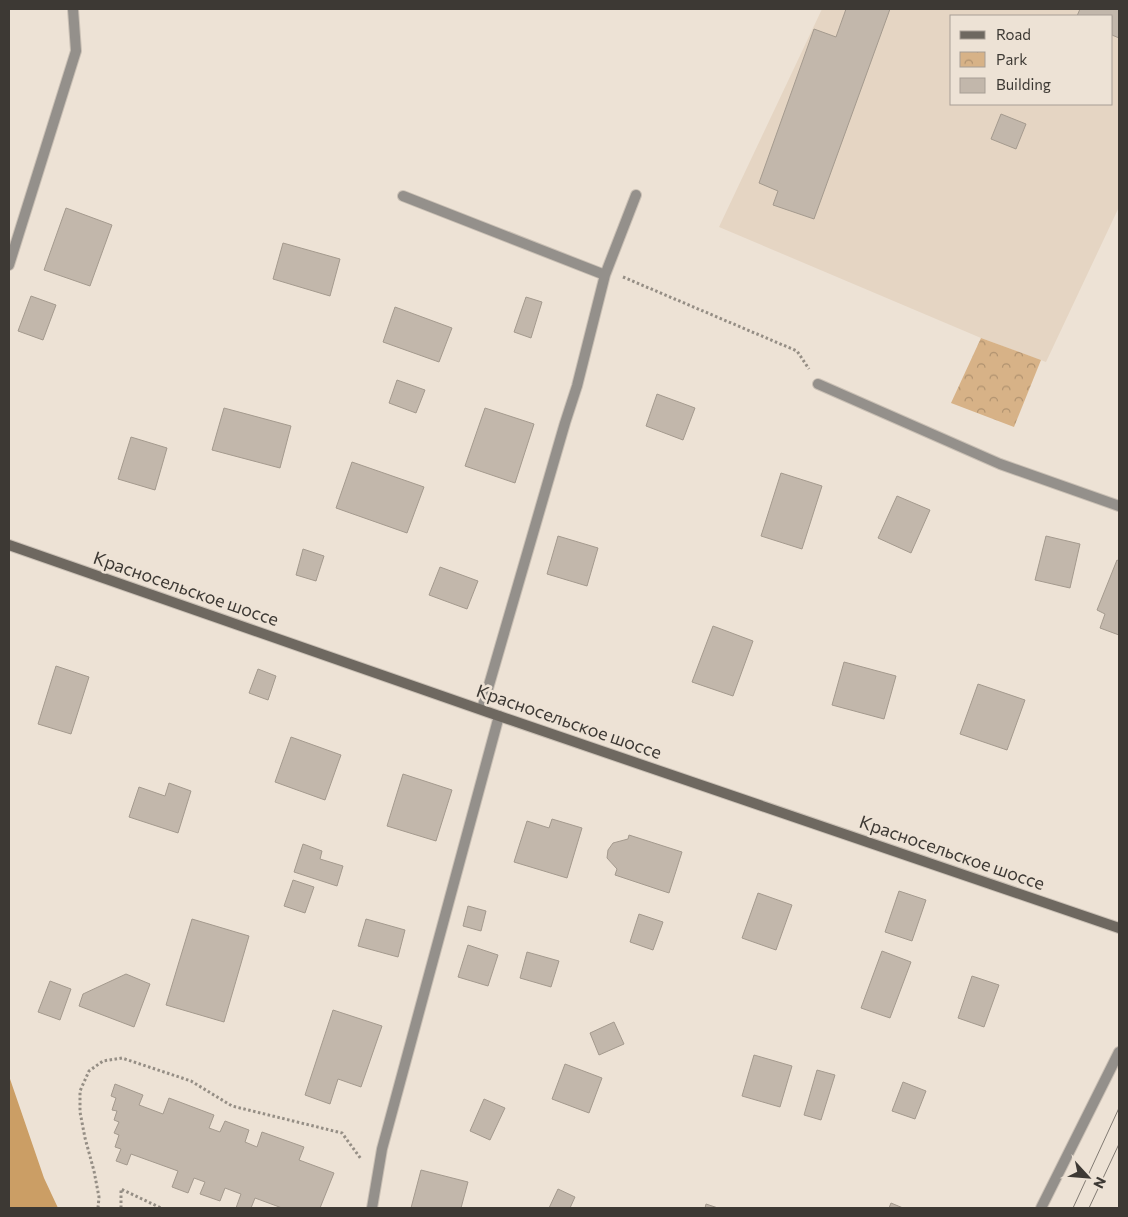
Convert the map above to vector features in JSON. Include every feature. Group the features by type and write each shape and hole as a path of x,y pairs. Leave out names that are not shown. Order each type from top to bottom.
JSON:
{"main road":[{"name":"Красносельское шоссе","path":"9,545 499,716 1119,928"}],"street":[{"path":"9,265 76,51 73,9"},
{"path":"482,709 577,386 605,275 636,195"},
{"path":"403,196 605,275"},
{"path":"818,384 1000,464 1119,506"},
{"path":"372,1208 382,1149 499,716"},
{"path":"1041,1208 1119,1052"}],"path":[{"path":"605,275 623,277 797,351 818,384"},
{"path":"98,1208 99,1197 80,1112 80,1090 89,1071 103,1061 122,1058 191,1081 232,1106 342,1133 361,1159 378,1172"},
{"path":"121,1208 121,1188 161,1208"}],"shaded area":[{"path":"822,9 1119,9 1119,207 1046,362 981,338 719,227"},
{"path":"9,1076 44,1178 58,1208 9,1208"}],"green space":[{"path":"981,338 1041,360 1014,427 951,403"}],"building":[{"path":"846,9 890,9 814,219 773,205 778,191 759,183 814,29 836,37"},
{"path":"1080,9 1119,9 1119,38 1113,35 1113,15 1077,15"},
{"path":"1001,114 1026,124 1016,149 991,139"},
{"path":"66,208 112,225 90,286 44,270"},
{"path":"283,243 340,259 330,296 273,279"},
{"path":"31,296 56,305 43,340 18,331"},
{"path":"526,297 542,302 531,338 514,332"},
{"path":"395,307 452,328 439,362 383,342"},
{"path":"397,380 425,390 416,413 389,403"},
{"path":"657,394 695,408 683,440 646,426"},
{"path":"224,408 291,426 280,468 212,450"},
{"path":"485,408 534,424 515,483 465,466"},
{"path":"131,437 167,448 155,490 118,479"},
{"path":"352,462 424,487 407,533 336,508"},
{"path":"781,473 822,486 802,549 761,536"},
{"path":"897,496 930,510 911,553 878,538"},
{"path":"558,536 598,548 587,586 547,574"},
{"path":"1046,536 1080,544 1070,588 1035,580"},
{"path":"303,549 324,556 316,581 296,575"},
{"path":"1117,560 1119,561 1119,635 1100,628 1105,614 1097,610"},
{"path":"440,567 478,581 467,609 429,595"},
{"path":"713,626 753,641 733,696 692,682"},
{"path":"844,662 896,676 884,719 832,705"},
{"path":"56,666 89,677 71,734 38,724"},
{"path":"258,669 276,676 268,700 249,693"},
{"path":"978,684 1025,700 1007,750 960,734"},
{"path":"291,737 341,755 325,800 275,782"},
{"path":"403,774 452,790 436,841 387,826"},
{"path":"169,783 191,791 178,833 129,817 139,787 165,796"},
{"path":"552,819 582,828 567,878 514,862 527,821 549,828"},
{"path":"629,835 682,852 669,893 615,875 617,869 607,858 608,850 613,843 628,839"},
{"path":"303,844 322,851 320,859 343,866 337,886 294,872"},
{"path":"293,880 314,887 305,913 284,906"},
{"path":"899,891 926,900 912,941 885,932"},
{"path":"758,893 792,905 776,950 742,938"},
{"path":"468,906 486,911 481,931 463,926"},
{"path":"639,914 663,922 653,950 630,942"},
{"path":"192,919 249,936 224,1022 166,1005"},
{"path":"366,919 405,930 398,957 358,946"},
{"path":"468,945 498,955 488,986 458,977"},
{"path":"882,951 911,962 890,1018 861,1008"},
{"path":"527,952 559,961 551,987 520,978"},
{"path":"126,974 150,984 134,1027 79,1006 83,994"},
{"path":"972,976 999,985 984,1027 958,1018"},
{"path":"50,981 71,989 60,1020 38,1012"},
{"path":"333,1010 382,1026 361,1087 338,1079 330,1104 305,1095"},
{"path":"614,1022 624,1044 599,1055 590,1033"},
{"path":"754,1055 792,1066 780,1107 742,1096"},
{"path":"565,1064 602,1078 589,1113 552,1099"},
{"path":"817,1070 835,1075 821,1120 804,1115"},
{"path":"903,1082 926,1091 915,1119 892,1111"},
{"path":"115,1084 143,1095 139,1105 163,1114 169,1098 214,1115 209,1128 220,1132 225,1121 249,1130 245,1142 257,1147 262,1132 304,1147 299,1160 334,1173 320,1208 282,1208 255,1198 251,1208 236,1208 241,1194 225,1188 220,1201 200,1194 205,1182 194,1178 188,1193 172,1187 178,1171 131,1154 127,1165 116,1161 121,1149 115,1147 119,1135 114,1133 119,1122 114,1120 117,1111 112,1110 116,1098 111,1096"},
{"path":"484,1099 505,1108 490,1140 470,1131"},
{"path":"421,1170 468,1182 461,1208 411,1208"},
{"path":"558,1189 575,1197 570,1208 549,1208"},
{"path":"891,1203 903,1208 889,1208"},
{"path":"706,1204 718,1208 705,1208"}],"tram line":[{"path":"1073,1208 1119,1108"},
{"path":"1089,1208 1119,1144"}]}
